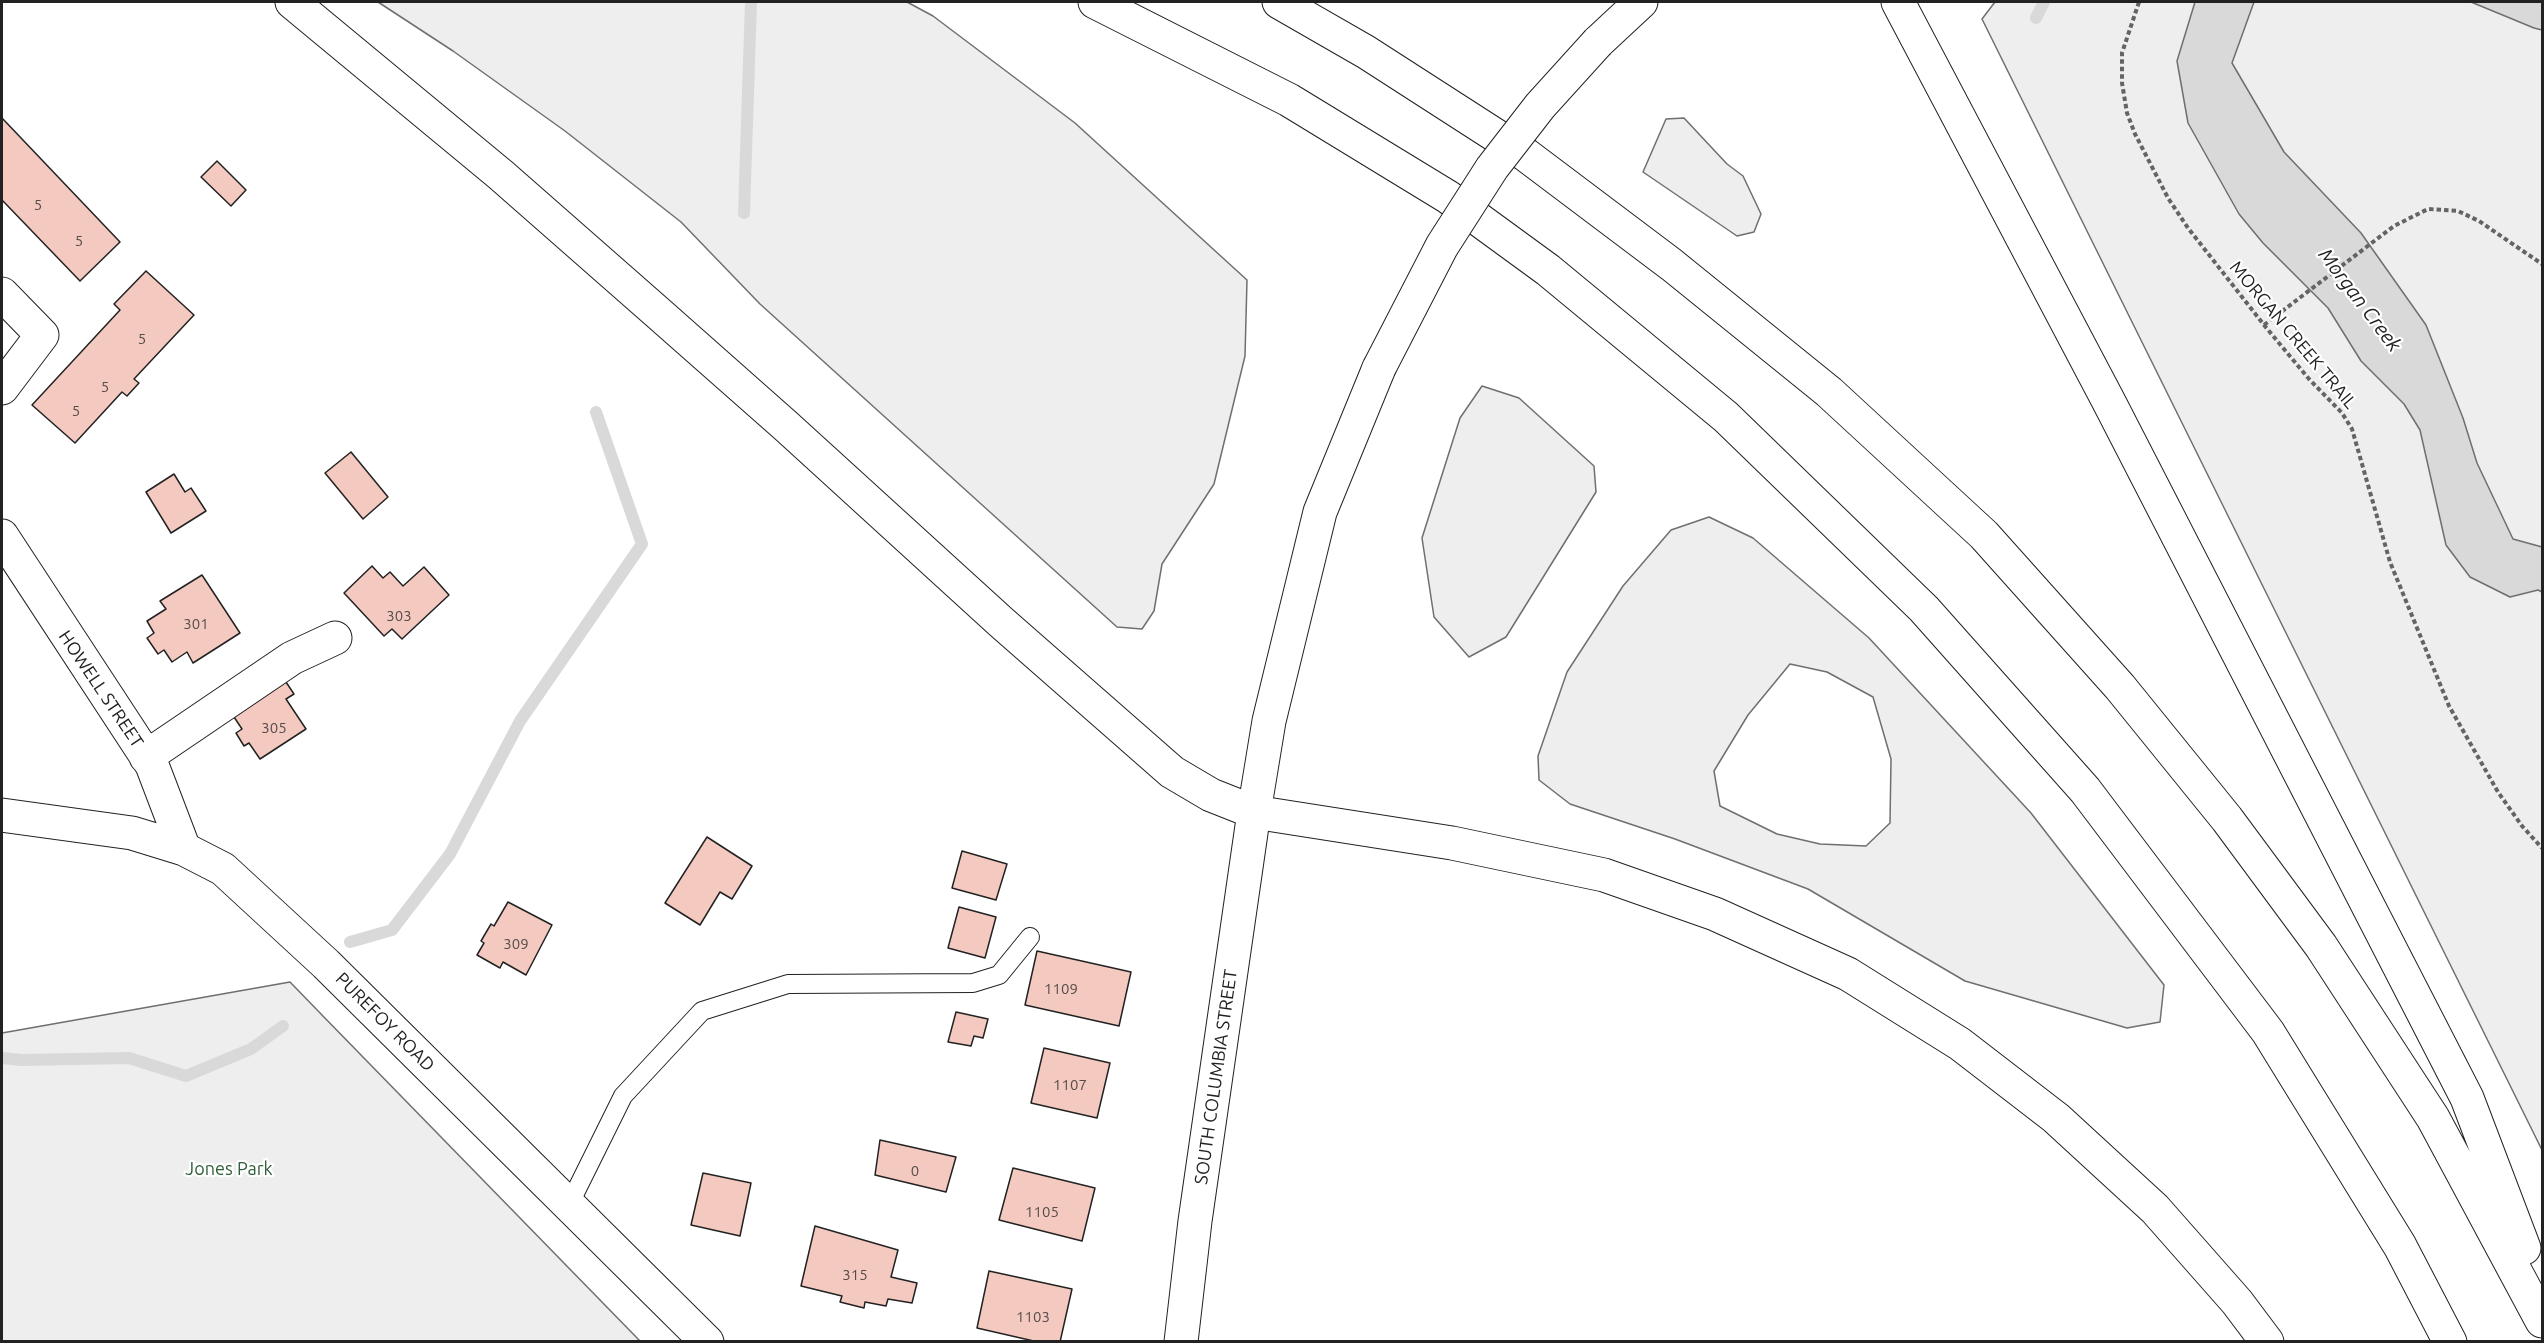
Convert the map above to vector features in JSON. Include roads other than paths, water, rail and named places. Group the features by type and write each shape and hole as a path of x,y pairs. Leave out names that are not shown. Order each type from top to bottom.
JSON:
{"main road":[{"path":"292,2 501,175 1172,772 1211,795 1254,812 1452,843 1604,875 1715,914 1848,974 1960,1044 2056,1118 2155,1209 2236,1302 2266,1341"},
{"path":"1095,2 1289,100 1448,197 1548,270 1726,417 1924,609 2085,790 2268,1032 2400,1246 2450,1341"},
{"path":"1279,2 1365,52 1526,155 1645,245 1829,393 1983,535 2120,687 2227,819 2321,946 2433,1118 2542,1321"},
{"name":"SOUTH COLUMBIA STREET","path":"1181,1341 1195,1221 1269,721 1320,512 1379,368 1442,246 1492,168 1540,106 1598,42 1641,2"},
{"path":"1898,2 2103,391 2467,1098 2542,1297"},
{"path":"2,294 42,335 2,388"},
{"name":"HOWELL STREET","path":"2,536 37,594 152,765 184,849"},
{"path":"146,757 292,658 334,638"},
{"name":"PUREFOY ROAD","path":"2,815 132,833 184,849 223,869 326,964 707,1341"}],"lane":[{"path":"569,1205 622,1096 702,1011 788,984 973,983 999,975 1030,937"}],"water":[{"name":"Morgan Creek","path":"2195,2 2254,2 2232,63 2284,152 2361,233 2426,325 2463,418 2477,463 2513,539 2542,547 2542,592 2538,590 2510,597 2470,577 2446,545 2420,430 2404,404 2361,361 2328,308 2263,243 2239,214 2188,123 2177,61"},
{"path":"2471,2 2542,2 2542,30 2534,28"}],"waterway":[{"path":"744,213 751,2"},
{"path":"2036,18 2044,2"},
{"path":"350,942 392,930 450,854 520,721 642,544 596,412"},
{"path":"2,1058 21,1060 129,1058 186,1076 251,1049 283,1026"}],"park label":[{"name":"Jones Park","path":"229,1169"}]}
